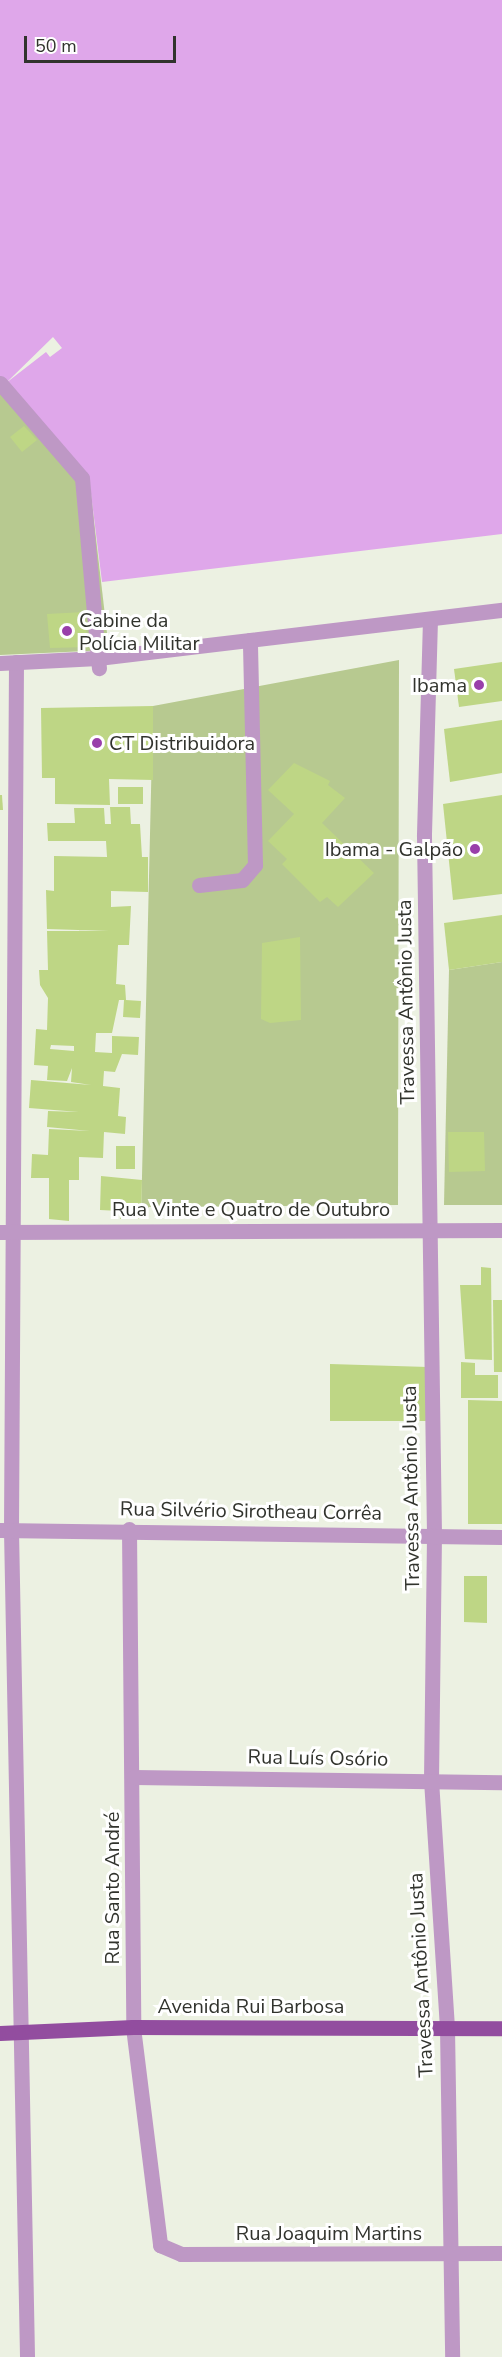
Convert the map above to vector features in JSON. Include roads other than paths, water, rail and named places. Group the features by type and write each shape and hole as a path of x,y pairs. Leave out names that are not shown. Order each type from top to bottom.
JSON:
{"main road":[{"name":"Avenida Rui Barbosa","path":"0,2033 133,2027 502,2028"}],"street":[{"path":"0,383 82,478 98,663"},
{"path":"0,663 98,663 250,640 502,610"},
{"name":"Travessa Antônio Justa","path":"430,619 424,836 434,1535 431,1780 447,2028 452,2357"},
{"path":"198,885 242,880 255,865 250,640"},
{"path":"16,662 16,1232 5,1530 23,2033 27,2357"},
{"name":"Rua Vinte e Quatro de Outubro","path":"0,1232 428,1228 502,1230"},
{"name":"Rua Silvério Sirotheau Corrêa","path":"5,1530 129,1529 502,1537"},
{"name":"Rua Santo André","path":"129,1529 134,1777 133,2027 160,2245"},
{"name":"Rua Luís Osório","path":"134,1777 502,1782"},
{"name":"Rua Joaquim Martins","path":"160,2245 181,2254 502,2253"}],"place":[{"name":"Cabine da Polícia Militar","path":"67,631"},
{"name":"Ibama","path":"479,685"},
{"name":"CT Distribuidora","path":"97,743"},
{"name":"Ibama - Galpão","path":"475,849"}]}
